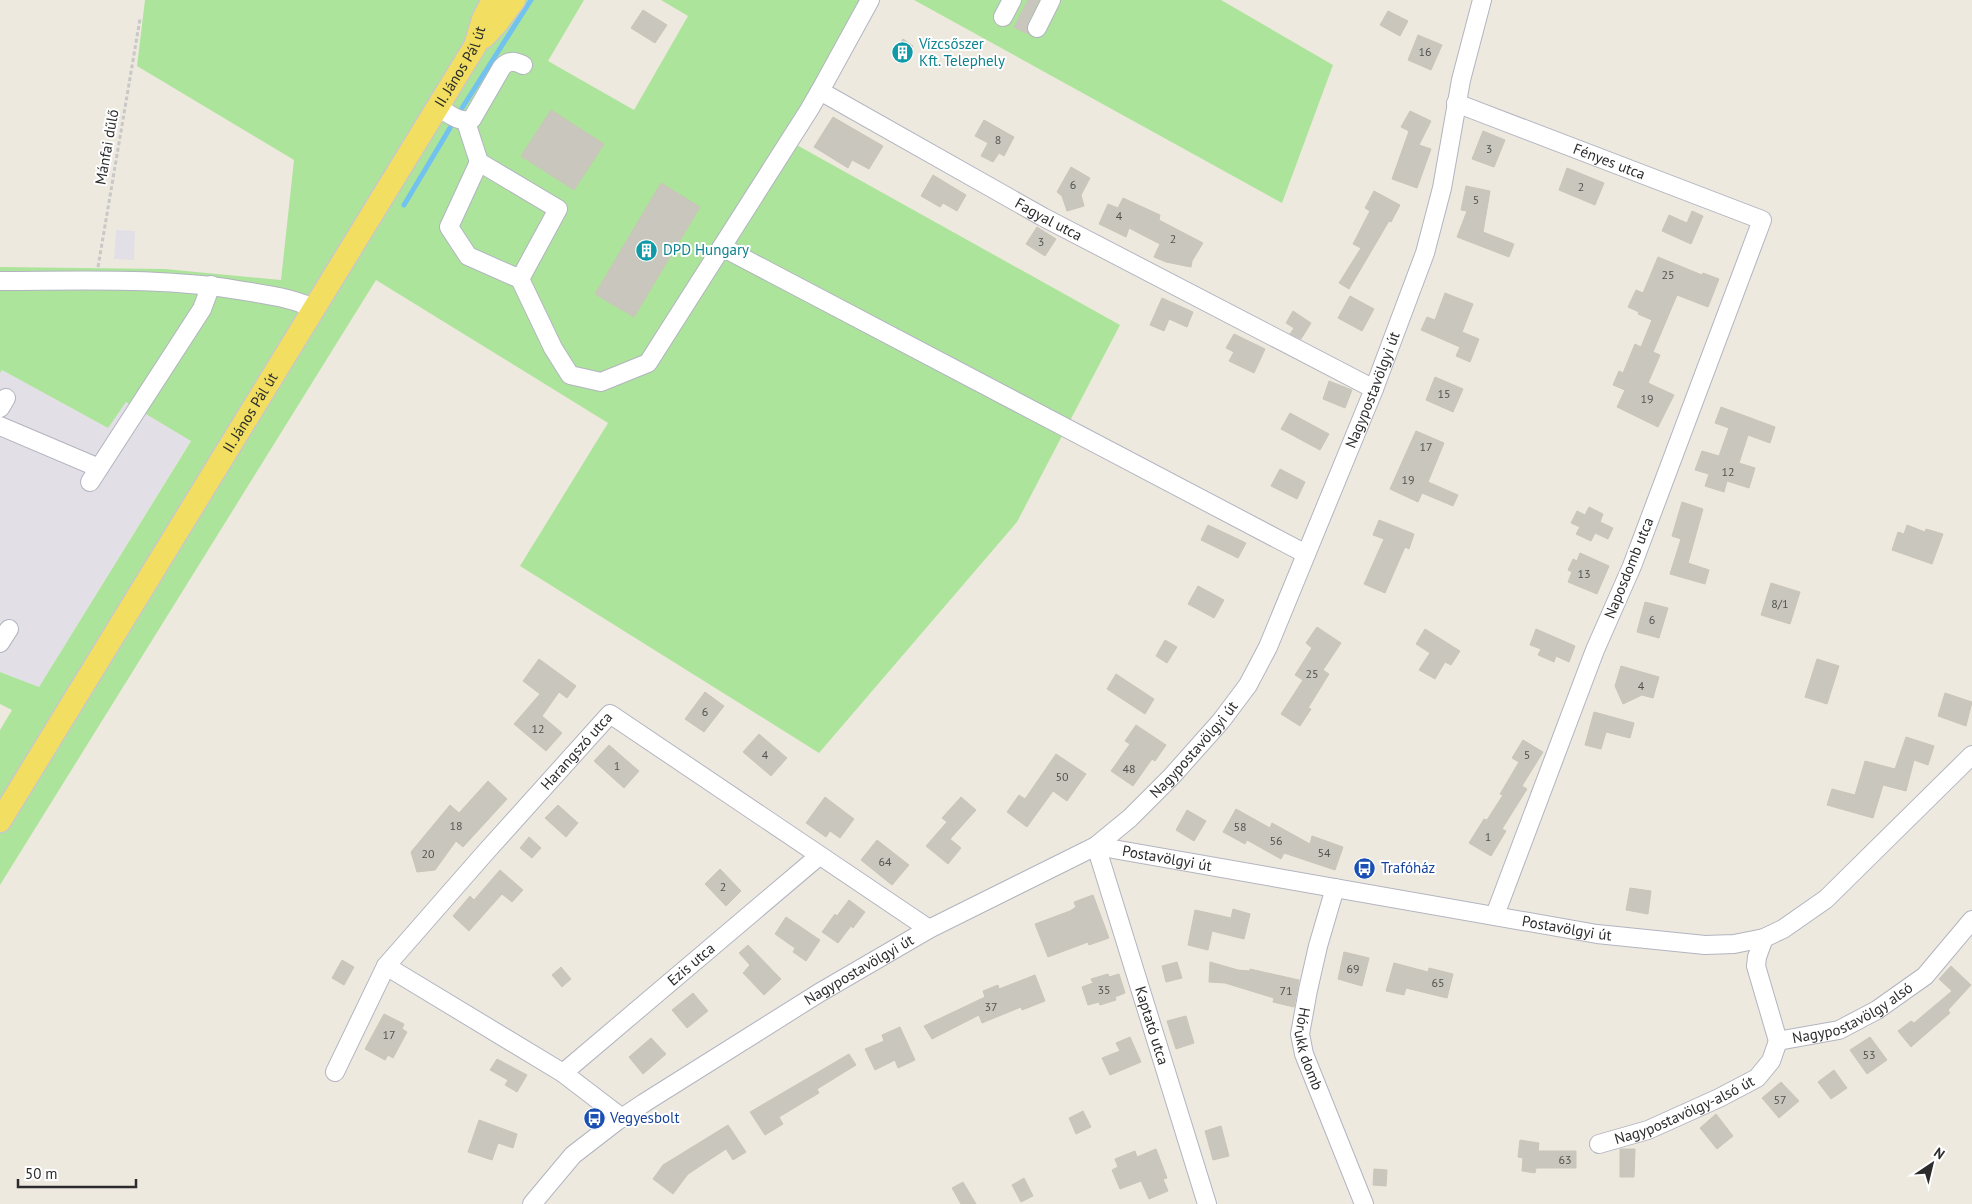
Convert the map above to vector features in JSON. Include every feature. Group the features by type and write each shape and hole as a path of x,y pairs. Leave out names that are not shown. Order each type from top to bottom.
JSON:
{"main road":[{"name":"II. János Pál út","path":"0,821 475,46 483,19 493,0"},
{"path":"475,46 497,23 514,0"}],"street":[{"path":"466,122 478,162 450,227 468,256 520,279 553,348 570,375 601,382 648,363 809,110 870,0"},
{"path":"1003,17 1012,0"},
{"path":"1037,28 1051,0"},
{"name":"Nagypostavölgyi út","path":"536,1202 573,1155 622,1118 819,993 929,929 1096,846 1130,818 1172,776 1221,721 1248,685 1268,647 1374,389 1425,253 1442,188 1456,102 1475,19 1482,0"},
{"path":"438,107 459,120 466,122 472,119 507,62 514,61 523,65"},
{"name":"Fagyal utca","path":"820,91 1043,216 1374,389"},
{"name":"Fényes utca","path":"1456,102 1762,220"},
{"path":"478,162 558,209 520,279"},
{"name":"Naposdomb utca","path":"1495,916 1595,650 1632,566 1762,220"},
{"path":"722,247 1306,554"},
{"path":"0,281 96,280 211,285 292,298 314,308"},
{"path":"0,426 95,475 202,309 211,285"},
{"name":"Harangszó utca","path":"335,1072 386,966 610,714 929,929"},
{"name":"Postavölgyi út","path":"1096,846 1597,934 1706,945 1734,944 1764,938 1783,929 1826,899 1972,755"},
{"name":"Kaptató utca","path":"1096,846 1207,1204"},
{"name":"Ezis utca","path":"563,1073 819,856"},
{"name":"Hórukk domb","path":"1335,888 1318,946 1300,1034 1304,1054 1364,1204"},
{"name":"Nagypostavölgy alsó","path":"1756,966 1778,1041 1840,1030 1877,1010 1925,976 1972,920"},
{"path":"1756,966 1757,957 1764,938"},
{"path":"1734,944 1750,957 1756,966"},
{"path":"386,966 563,1073 622,1118"},
{"name":"Nagypostavölgy-alsó út","path":"1599,1144 1648,1130 1719,1098 1757,1078 1771,1061 1778,1041"}],"path":[{"name":"Mánfai dűlő","path":"96,280 140,19"}],"shaded area":[{"path":"116,230 135,231 134,260 114,259"},
{"path":"2,370 108,428 126,401 191,440 39,687 0,672 0,373"}],"green space":[{"path":"145,0 584,0 548,61 634,110 688,16 661,0 880,0 795,144 1120,325 1017,522 819,753 520,566 608,423 376,280 0,885 0,730 12,710 0,704 0,672 39,687 191,441 126,402 108,428 2,370 0,373 0,267 165,269 281,280 294,160 137,66"},
{"path":"914,0 1221,0 1333,65 1282,203"}],"building":[{"path":"1028,0 1039,0 1027,24 1028,34 1014,27"},
{"path":"643,10 667,25 655,43 631,28"},
{"path":"1388,11 1408,21 1400,36 1380,25"},
{"path":"1418,35 1442,45 1431,70 1408,60"},
{"name":"Vízcsőszer Kft. Telephely","path":"903,39 913,46 905,58 895,51"},
{"path":"551,110 604,144 574,190 521,156"},
{"path":"1410,111 1431,121 1419,145 1431,149 1417,188 1392,179 1409,131 1401,127"},
{"path":"833,117 883,146 869,169 852,160 848,168 814,147"},
{"path":"984,120 1014,137 1004,156 999,153 993,162 981,156 988,143 975,136"},
{"path":"1483,131 1505,140 1494,167 1472,159"},
{"path":"1071,167 1090,178 1081,195 1084,206 1067,211 1062,196 1057,192"},
{"path":"1567,168 1604,183 1595,205 1559,190"},
{"path":"933,175 966,195 957,211 943,203 940,207 921,196"},
{"name":"DPD Hungary","path":"661,183 700,207 634,317 595,294"},
{"path":"1466,186 1490,191 1483,232 1514,244 1509,257 1457,237 1467,211 1461,210"},
{"path":"1374,191 1400,205 1349,289 1339,283 1361,248 1353,244 1370,211 1365,208"},
{"path":"1123,198 1160,215 1159,220 1203,243 1192,261 1191,267 1166,262 1154,257 1160,244 1129,228 1126,237 1099,224 1108,204 1118,208"},
{"path":"1692,211 1703,216 1691,244 1662,231 1669,215 1687,223"},
{"path":"1037,227 1056,239 1045,256 1026,244"},
{"path":"1658,257 1702,275 1703,273 1719,279 1708,307 1677,295 1653,352 1660,355 1648,383 1674,395 1658,427 1617,407 1625,390 1613,385 1619,371 1623,373 1635,344 1641,347 1652,320 1628,307 1636,290 1643,293"},
{"path":"1445,293 1473,304 1462,332 1479,339 1470,362 1456,356 1460,347 1421,330 1427,317 1435,320"},
{"path":"1350,296 1374,309 1362,331 1338,318"},
{"path":"1162,298 1193,312 1187,327 1169,319 1164,331 1150,325"},
{"path":"1293,311 1311,323 1301,339 1290,334 1294,328 1286,323"},
{"path":"1234,334 1265,349 1254,373 1229,361 1234,352 1226,348"},
{"path":"1435,377 1463,389 1453,412 1426,400"},
{"path":"1329,381 1352,390 1345,408 1323,399"},
{"path":"1721,407 1775,427 1770,443 1748,435 1739,463 1755,468 1749,488 1727,481 1724,492 1705,486 1709,474 1695,470 1702,451 1719,456 1729,428 1715,423"},
{"path":"1290,413 1329,434 1320,450 1281,429"},
{"path":"1416,431 1444,443 1428,482 1458,495 1453,506 1422,493 1418,502 1390,489"},
{"path":"1280,469 1305,482 1297,499 1271,486"},
{"path":"1682,502 1703,509 1688,563 1709,570 1705,584 1670,574 1681,539 1672,536"},
{"path":"1589,507 1603,514 1600,522 1613,528 1608,539 1595,533 1591,541 1576,534 1580,527 1571,523 1577,511 1585,515"},
{"path":"1379,520 1414,534 1409,549 1405,547 1385,593 1364,584 1384,539 1373,535"},
{"path":"1208,525 1246,543 1238,558 1201,540"},
{"path":"1907,525 1925,532 1926,529 1943,534 1932,564 1892,550 1898,532 1904,534"},
{"path":"1580,553 1609,566 1597,594 1568,582 1572,572 1568,570 1573,559 1577,561"},
{"path":"1771,583 1800,592 1790,624 1761,615"},
{"path":"1198,586 1224,600 1214,618 1188,604"},
{"path":"1645,602 1668,608 1659,638 1637,632"},
{"path":"1317,627 1341,643 1323,670 1329,674 1308,708 1311,709 1300,726 1281,714 1303,680 1295,675 1312,648 1306,643"},
{"path":"1425,629 1460,651 1451,665 1445,662 1435,679 1419,670 1430,653 1416,644"},
{"path":"1536,629 1575,646 1569,662 1556,656 1554,662 1538,655 1541,649 1530,645"},
{"path":"1165,640 1177,647 1167,663 1156,656"},
{"path":"539,659 576,686 567,698 559,692 542,716 562,733 546,751 514,724 540,694 523,681"},
{"path":"1817,659 1839,666 1827,704 1805,697"},
{"path":"1621,666 1659,677 1653,698 1642,695 1623,704 1615,686"},
{"path":"1116,674 1154,699 1145,714 1107,689"},
{"path":"705,692 724,706 704,732 685,719"},
{"path":"1945,693 1972,702 1966,726 1938,716"},
{"path":"1594,712 1634,723 1630,738 1606,732 1601,749 1585,745"},
{"path":"1136,725 1166,745 1155,761 1152,759 1133,786 1111,771 1130,744 1125,741"},
{"path":"759,734 787,758 771,776 743,752"},
{"path":"1906,737 1934,746 1928,765 1914,760 1906,791 1883,785 1873,818 1827,805 1832,789 1855,795 1865,761 1895,769"},
{"path":"1523,740 1543,752 1522,786 1527,789 1502,829 1506,831 1491,856 1469,843 1484,819 1487,820 1503,795 1500,794 1519,762 1512,758"},
{"path":"609,745 639,771 624,788 594,761"},
{"path":"1056,754 1086,774 1067,801 1053,791 1027,827 1007,812 1019,795 1025,799"},
{"path":"488,781 507,799 463,847 456,841 435,870 417,872 411,852 450,805 459,813"},
{"path":"825,797 854,819 840,838 830,831 826,837 806,823"},
{"path":"961,797 976,810 950,839 961,848 948,864 926,846 947,822 942,818"},
{"path":"558,805 578,823 566,837 545,818"},
{"path":"1236,809 1270,828 1272,823 1310,844 1312,836 1343,847 1335,870 1284,853 1281,859 1247,840 1245,844 1223,832"},
{"path":"1187,810 1206,821 1194,841 1176,830"},
{"path":"529,837 541,848 532,858 520,848"},
{"path":"877,840 909,865 892,885 861,860"},
{"path":"720,869 741,891 726,906 705,884"},
{"path":"500,870 523,890 512,902 502,894 469,931 453,916 470,896 474,900"},
{"path":"1630,888 1651,891 1648,914 1626,910"},
{"path":"1093,895 1109,938 1089,945 1088,942 1048,957 1035,924 1070,911 1076,907 1074,902"},
{"path":"849,900 865,912 838,943 822,932 835,914 837,916"},
{"path":"1233,909 1250,914 1244,939 1212,931 1208,950 1188,945 1195,910 1231,918"},
{"path":"786,917 820,940 806,961 793,952 795,948 775,934"},
{"path":"748,945 781,979 764,995 743,973 750,965 739,953"},
{"path":"1344,952 1369,958 1362,986 1338,979"},
{"path":"342,960 354,967 344,985 332,978"},
{"path":"1177,962 1182,978 1166,982 1162,966"},
{"path":"1210,962 1238,970 1250,971 1250,969 1299,980 1294,1007 1273,1002 1274,998 1225,983 1209,982"},
{"path":"1394,963 1428,972 1429,968 1453,974 1447,998 1406,988 1404,995 1386,991"},
{"path":"1951,966 1971,985 1948,1010 1950,1013 1911,1047 1898,1031 1911,1021 1914,1023 1952,991 1939,979"},
{"path":"561,967 571,979 562,987 552,975"},
{"path":"1108,974 1109,977 1119,974 1125,993 1115,997 1116,1000 1100,1005 1099,1002 1088,1005 1082,987 1093,983 1091,979"},
{"path":"1035,975 1045,1001 1022,1010 1021,1007 982,1023 979,1015 932,1039 924,1026 985,997 983,991 998,985 999,989"},
{"path":"693,993 708,1011 687,1028 672,1010"},
{"path":"384,1014 404,1024 402,1029 407,1032 393,1058 388,1055 385,1060 365,1049"},
{"path":"1186,1016 1194,1043 1176,1049 1167,1021"},
{"path":"900,1027 915,1060 898,1068 895,1060 875,1070 865,1049 884,1041 882,1035"},
{"path":"1130,1037 1141,1062 1110,1075 1102,1058 1120,1051 1116,1043"},
{"path":"1870,1037 1887,1060 1867,1074 1850,1050"},
{"path":"651,1038 666,1054 643,1074 629,1057"},
{"path":"849,1054 856,1065 817,1089 819,1093 779,1117 783,1124 765,1135 750,1112"},
{"path":"497,1059 527,1075 517,1092 505,1085 508,1080 490,1070"},
{"path":"1834,1070 1847,1088 1831,1099 1818,1082"},
{"path":"1781,1082 1799,1101 1779,1118 1762,1098"},
{"path":"1083,1111 1091,1127 1076,1134 1069,1118"},
{"path":"1716,1114 1733,1136 1717,1149 1700,1128"},
{"path":"479,1120 517,1134 513,1148 498,1143 492,1160 468,1152"},
{"path":"728,1125 746,1152 733,1160 726,1149 688,1174 673,1194 653,1179 663,1165"},
{"path":"1221,1126 1229,1156 1213,1160 1205,1131"},
{"path":"1520,1140 1539,1143 1538,1151 1576,1151 1576,1168 1536,1168 1535,1173 1522,1171 1523,1158 1518,1157"},
{"path":"1156,1149 1167,1178 1163,1179 1168,1191 1149,1199 1141,1181 1120,1189 1112,1170 1118,1167 1115,1159 1135,1151 1137,1157"},
{"path":"1620,1149 1635,1149 1634,1177 1620,1177"},
{"path":"1374,1169 1387,1170 1386,1186 1373,1185"},
{"path":"1024,1178 1033,1196 1021,1202 1012,1185"},
{"path":"963,1182 976,1204 961,1204 952,1188"}],"waterway":[{"path":"462,108 531,0"},
{"path":"404,205 450,128"}],"place":[{"name":"Vízcsőszer Kft. Telephely","path":"903,53"},
{"name":"DPD Hungary","path":"647,250"},
{"name":"Trafóház","path":"1365,868"},
{"name":"Vegyesbolt","path":"594,1118"}]}
